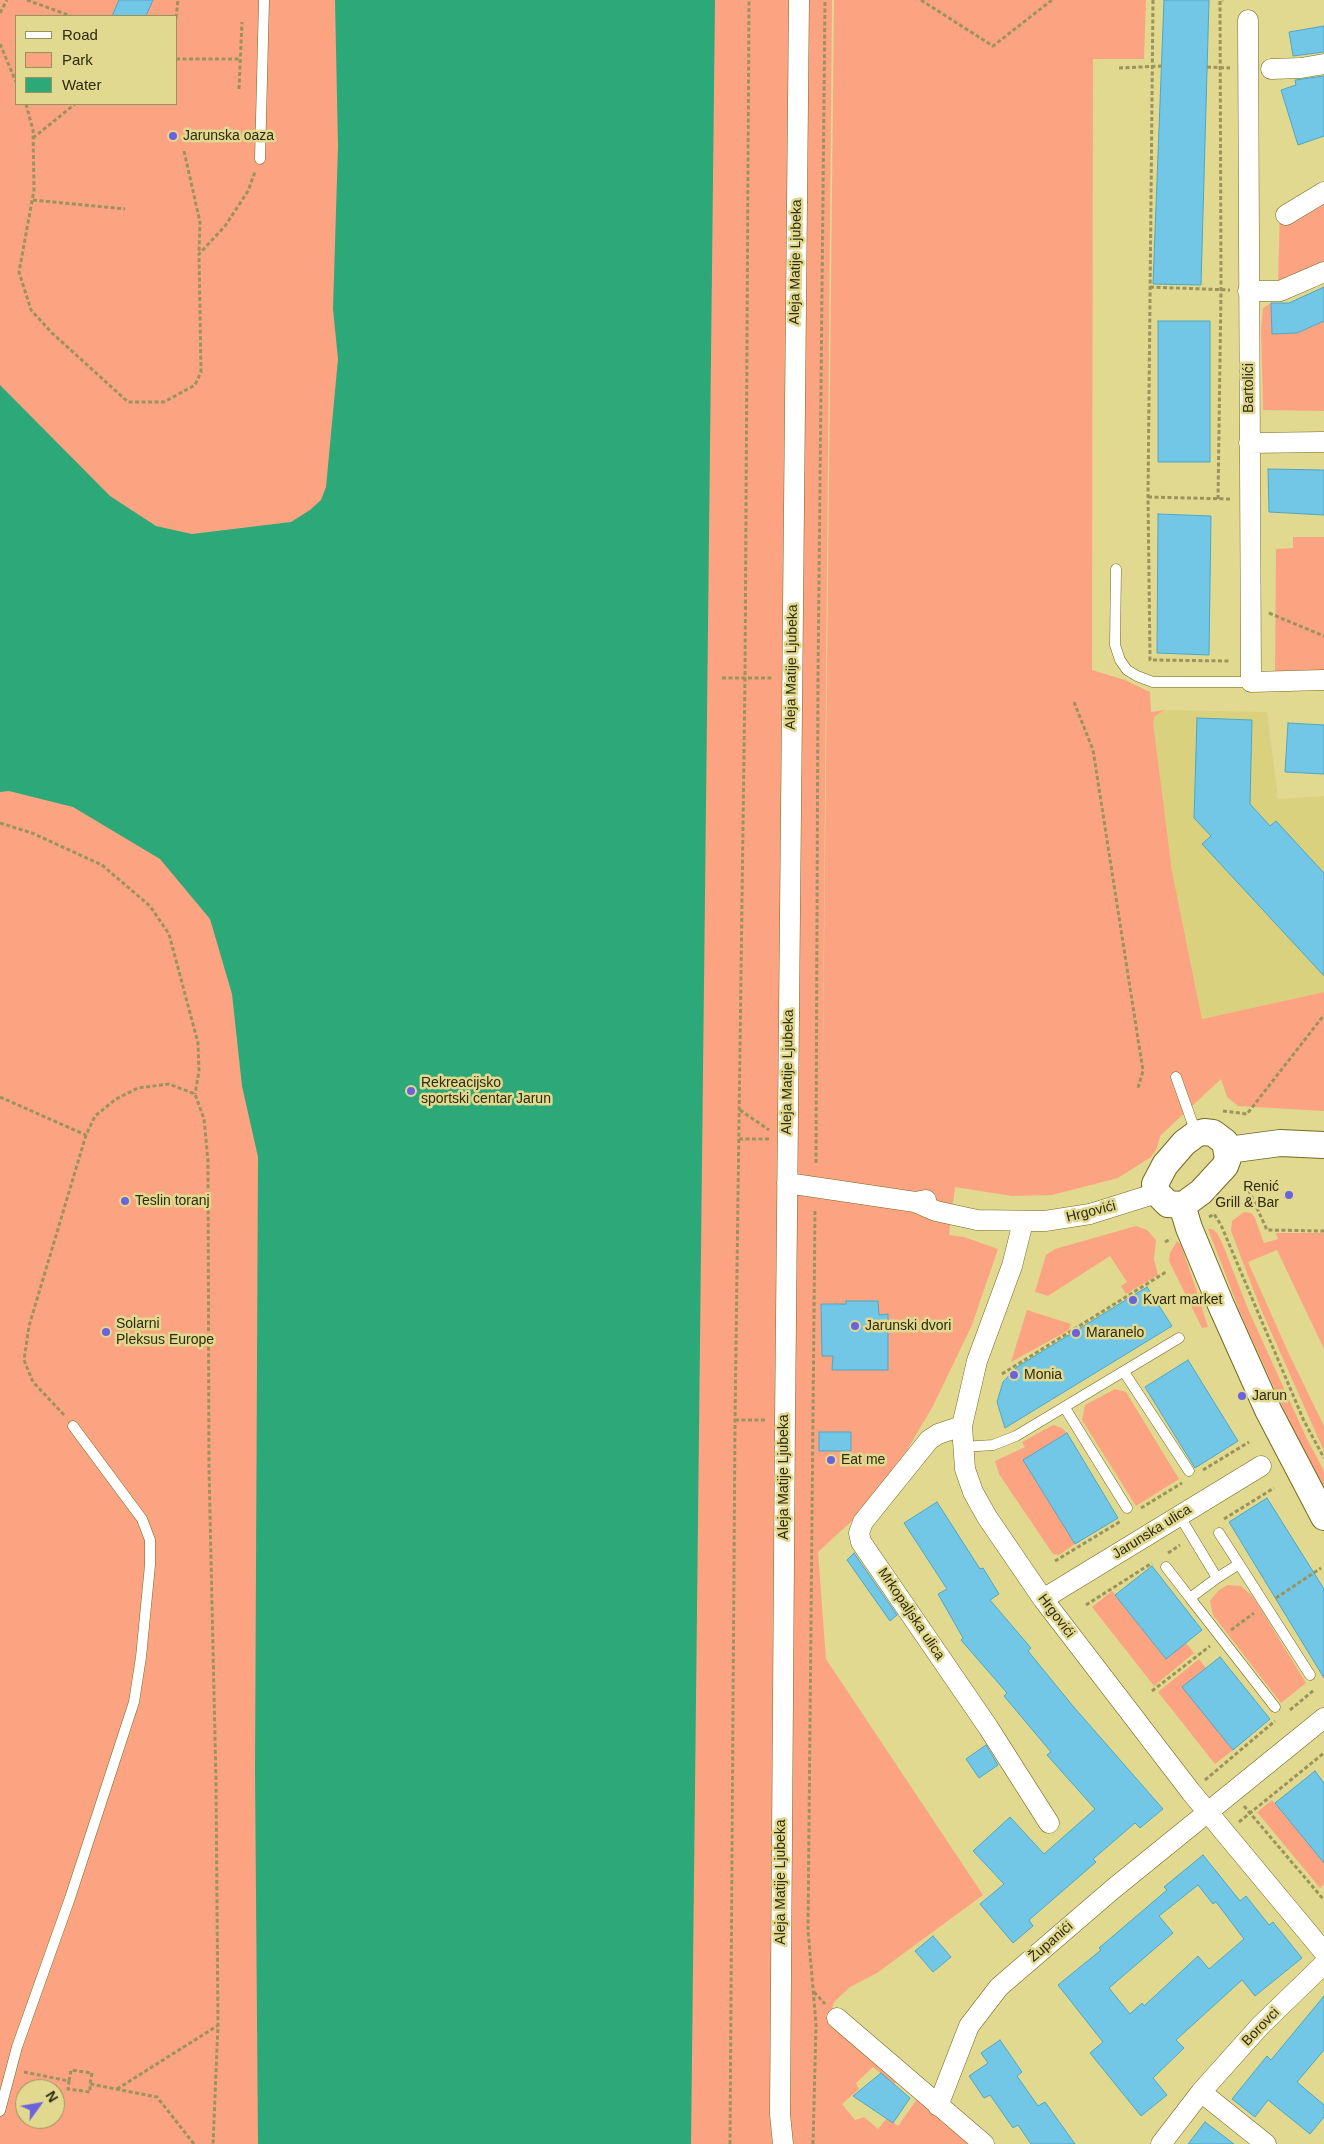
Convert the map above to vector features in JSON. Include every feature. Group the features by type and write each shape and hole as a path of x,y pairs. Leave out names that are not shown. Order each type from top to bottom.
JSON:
{"street":[{"name":"Aleja Matije Ljubeka","path":"783,2144 780,2104 799,0"},
{"name":"Bartolići","path":"1248,20 1251,682"},
{"path":"1271,69 1324,64"},
{"path":"1286,215 1324,192"},
{"path":"1248,291 1280,292 1324,272"},
{"path":"1249,443 1324,442"},
{"path":"1251,682 1324,680"},
{"path":"1213,1133 1221,1137 1228,1150 1228,1158 1218,1175 1201,1192 1182,1205 1168,1204 1157,1192 1155,1184 1165,1164 1184,1143 1196,1134 1213,1133"},
{"path":"1228,1150 1280,1143 1324,1145"},
{"name":"Hrgovići","path":"787,1183 915,1202 954,1202 995,1211 1023,1222 1067,1219 1157,1192"},
{"path":"1182,1205 1189,1228 1221,1305 1268,1410 1324,1518"},
{"name":"Hrgovići","path":"1023,1222 1012,1266 978,1361 962,1426 965,1469 973,1492 986,1517 1043,1599 1209,1813 1324,1952"},
{"name":"Mrkopaljska ulica","path":"962,1426 938,1434 929,1440 863,1522 859,1532 861,1542 988,1727 1049,1823"},
{"name":"Jarunska ulica","path":"1043,1599 1261,1466"},
{"path":"1209,1813 1322,1725"},
{"name":"Županići","path":"938,2106 969,2026 999,1987 1113,1888 1209,1813"},
{"name":"Borovci","path":"1161,2144 1201,2092 1260,2026 1324,1964"},
{"path":"837,2018 984,2144"},
{"path":"1201,2092 1266,2144"}],"lane":[{"path":"260,159 264,0"},
{"path":"1116,569 1115,646 1120,660 1127,670 1153,682 1251,682"},
{"path":"1176,1077 1196,1134"},
{"path":"962,1447 993,1445 1016,1436 1179,1338"},
{"path":"1124,1372 1192,1474"},
{"path":"1065,1408 1127,1508"},
{"path":"0,2111 10,2068 70,1898 134,1702 150,1565 150,1540 142,1519 73,1426"},
{"path":"1179,1515 1217,1578"},
{"path":"1219,1533 1310,1675"},
{"path":"1190,1598 1239,1564"},
{"path":"1166,1567 1275,1707"}],"path":[{"path":"0,13 7,0"},
{"path":"28,0 68,15"},
{"path":"176,15 178,0"},
{"path":"730,2144 735,1420 745,678 749,0"},
{"path":"816,1163 818,678 825,0"},
{"path":"921,0 993,46 1052,0"},
{"path":"1153,0 1148,497 1150,660 1251,661"},
{"path":"1218,499 1221,290 1220,1 1223,0"},
{"path":"239,89 242,22"},
{"path":"0,44 15,80"},
{"path":"178,59 240,59"},
{"path":"1119,68 1162,66"},
{"path":"26,105 33,138 33,200 19,272 31,310 59,340 128,402 164,402 195,385 201,372 200,222 184,151"},
{"path":"33,138 74,105"},
{"path":"199,254 225,226 248,191 260,159"},
{"path":"33,200 124,209"},
{"path":"1150,287 1248,291"},
{"path":"1148,497 1249,500"},
{"path":"1250,604 1324,636"},
{"path":"722,678 782,678"},
{"path":"1074,702 1093,750 1143,1071 1138,1088"},
{"path":"0,823 32,833 102,865 150,906 170,934 198,1043 199,1071 195,1094 204,1119 208,1161 209,1469 216,1782 218,2025 213,2144"},
{"path":"1222,1111 1246,1114 1324,1015"},
{"path":"73,1426 33,1382 24,1360 29,1326 86,1135 95,1116 116,1098 138,1088 169,1084 195,1094"},
{"path":"0,1097 86,1135"},
{"path":"740,1110 774,1133"},
{"path":"739,1138 778,1139"},
{"path":"810,1139 816,1139"},
{"path":"1246,1184 1267,1230 1324,1231"},
{"path":"813,2144 816,2024 808,1930 815,1210"},
{"path":"1209,1217 1214,1214 1220,1225 1304,1422 1324,1458"},
{"path":"1002,1374 1166,1272"},
{"path":"735,1420 775,1420"},
{"path":"1139,1509 1192,1474 1249,1442"},
{"path":"1054,1561 1122,1520"},
{"path":"1152,1691 1265,1605 1321,1568"},
{"path":"1288,1711 1317,1687"},
{"path":"1203,1782 1280,1717"},
{"path":"1250,1813 1324,1753"},
{"path":"1239,1800 1322,1895 1324,1900"},
{"path":"117,2090 218,2025"},
{"path":"10,2068 69,2081"},
{"path":"71,2070 92,2073 90,2084 90,2092 68,2089 71,2070"},
{"path":"90,2084 157,2097 194,2144"}],"shaded area":[{"path":"1165,710 1267,712 1278,799 1324,796 1324,992 1202,1019 1172,871 1153,722 1155,716"}],"green space":[{"name":"Rekreacijsko sportski centar Jarun","path":"0,0 832,0 822,1142 834,0 1146,0 1144,59 1093,59 1092,670 1125,680 1150,692 1151,712 1165,710 1155,716 1153,722 1172,871 1202,1019 1324,992 1324,1111 1238,1106 1227,1097 1221,1079 1160,1136 1157,1148 1151,1157 1118,1178 1052,1195 1012,1196 955,1187 949,1235 964,1237 998,1249 972,1325 933,1406 907,1450 854,1519 818,1552 826,1659 983,1895 877,1973 850,1987 834,2002 829,2019 898,2080 894,2084 873,2067 856,2083 859,2089 842,2104 855,2120 864,2117 878,2129 887,2118 898,2126 918,2098 972,2144 0,2144"},
{"path":"1324,200 1324,262 1278,282 1280,209"},
{"path":"1271,303 1272,334 1297,333 1324,321 1324,411 1263,410 1261,331 1263,308"},
{"path":"1293,537 1324,537 1324,670 1275,671 1276,549 1293,548"},
{"path":"1244,1212 1251,1213 1255,1218 1264,1243 1278,1239 1276,1233 1324,1233 1324,1349 1277,1250 1248,1262 1324,1426 1324,1451 1260,1307 1231,1231 1232,1221"},
{"path":"1136,1226 1147,1230 1156,1240 1154,1259 1158,1275 1126,1294 1121,1286 1127,1282 1110,1256 1048,1296 1035,1292 1046,1255 1055,1249"},
{"path":"1208,1229 1212,1229 1217,1233 1223,1245 1248,1309 1306,1437 1324,1471 1324,1489 1298,1441 1240,1312"},
{"path":"1177,1241 1181,1245 1208,1327 1202,1328 1169,1261 1170,1253"},
{"path":"1027,1310 1071,1324 1069,1330 1011,1362"},
{"path":"1115,1389 1126,1392 1179,1479 1136,1506 1082,1420 1085,1405"},
{"path":"1053,1425 1062,1428 1067,1433 1024,1460 1075,1544 1059,1555 1053,1554 999,1474 995,1461 1025,1447 1022,1442"},
{"path":"1227,1585 1241,1586 1254,1598 1306,1683 1281,1703 1213,1615 1210,1601 1218,1591"},
{"path":"1112,1591 1165,1658 1186,1643 1194,1653 1154,1686 1092,1607"},
{"path":"1199,1659 1206,1668 1183,1687 1233,1750 1215,1764 1158,1692"},
{"path":"1272,1800 1324,1863 1324,1885 1320,1888 1257,1812"}],"water":[{"path":"335,0 715,0 691,2144 258,2144 255,1770 258,1157 242,1086 232,994 210,919 160,859 73,807 9,791 0,792 0,385 110,496 156,526 192,534 291,522 310,510 321,500 326,487 338,359 333,309 338,146"}],"building":[{"path":"119,0 153,0 146,15 112,15"},
{"path":"1164,0 1209,0 1201,285 1153,284"},
{"path":"1324,26 1324,52 1293,56 1289,32"},
{"path":"1324,76 1324,136 1298,145 1281,90 1296,85 1295,80"},
{"path":"1324,287 1324,321 1297,333 1272,334 1271,303 1289,303"},
{"path":"1158,321 1210,321 1210,462 1158,462"},
{"path":"1268,469 1324,470 1324,515 1269,512"},
{"path":"1158,514 1211,516 1209,655 1157,653"},
{"path":"1197,718 1252,720 1250,804 1270,826 1276,821 1324,873 1324,976 1202,844 1211,836 1194,818"},
{"path":"1288,723 1324,725 1324,774 1285,772"},
{"path":"1147,1287 1172,1326 1005,1428 997,1402 1003,1382 1017,1367"},
{"path":"846,1301 878,1301 879,1315 888,1314 888,1370 832,1370 833,1356 822,1356 821,1304 846,1304"},
{"path":"1188,1360 1238,1441 1195,1468 1145,1387"},
{"path":"819,1432 851,1432 851,1451 819,1451"},
{"path":"1067,1433 1118,1518 1075,1544 1023,1460"},
{"path":"1267,1498 1324,1589 1324,1678 1229,1522"},
{"path":"937,1502 980,1569 983,1568 999,1594 990,1600 1031,1648 1028,1651 1072,1705 1163,1809 1140,1828 1135,1823 1093,1859 1096,1862 1029,1920 1033,1926 1013,1943 980,1904 1004,1884 973,1851 1010,1817 1044,1854 1095,1809 1047,1755 1051,1752 1004,1696 1007,1693 961,1640 963,1638 938,1594 947,1589 904,1523"},
{"path":"854,1553 897,1615 890,1621 847,1560"},
{"path":"1152,1566 1202,1630 1166,1659 1115,1595"},
{"path":"1220,1657 1270,1719 1233,1750 1182,1687"},
{"path":"986,1745 998,1765 979,1778 966,1759"},
{"path":"1315,1771 1324,1783 1324,1863 1275,1803"},
{"path":"1203,1855 1240,1901 1246,1896 1269,1925 1273,1922 1302,1958 1255,1996 1242,1980 1176,2040 1184,2048 1153,2078 1167,2095 1141,2116 1090,2053 1103,2042 1058,1985 1101,1950 1099,1948 1167,1890 1164,1887","holes":["1198,1885 1213,1904 1216,1902 1244,1939 1209,1969 1198,1956 1144,2006 1142,2003 1130,2014 1109,1988 1173,1933 1159,1916"]},
{"path":"933,1936 951,1957 933,1972 915,1951"},
{"path":"1324,1996 1324,2050 1297,2082 1324,2105 1324,2117 1310,2134 1268,2100 1255,2117 1232,2099 1267,2056 1271,2060"},
{"path":"1000,2040 1022,2072 1017,2076 1038,2106 1045,2102 1075,2144 1031,2144 1018,2125 1013,2128 990,2095 984,2098 969,2076 988,2063 981,2053"},
{"path":"881,2073 910,2098 893,2123 853,2096"},
{"path":"1205,2122 1234,2144 1188,2144"}],"place":[{"name":"Jarunska oaza","path":"173,136"},
{"name":"Rekreacijsko sportski centar Jarun","path":"411,1091"},
{"name":"Renić Grill & Bar","path":"1289,1195"},
{"name":"Teslin toranj","path":"125,1201"},
{"name":"Kvart market","path":"1133,1300"},
{"name":"Jarunski dvori","path":"855,1326"},
{"name":"Solarni Pleksus Europe","path":"106,1332"},
{"name":"Maranelo","path":"1076,1333"},
{"name":"Monia","path":"1014,1375"},
{"name":"Jarun","path":"1242,1396"},
{"name":"Eat me","path":"831,1460"}]}
